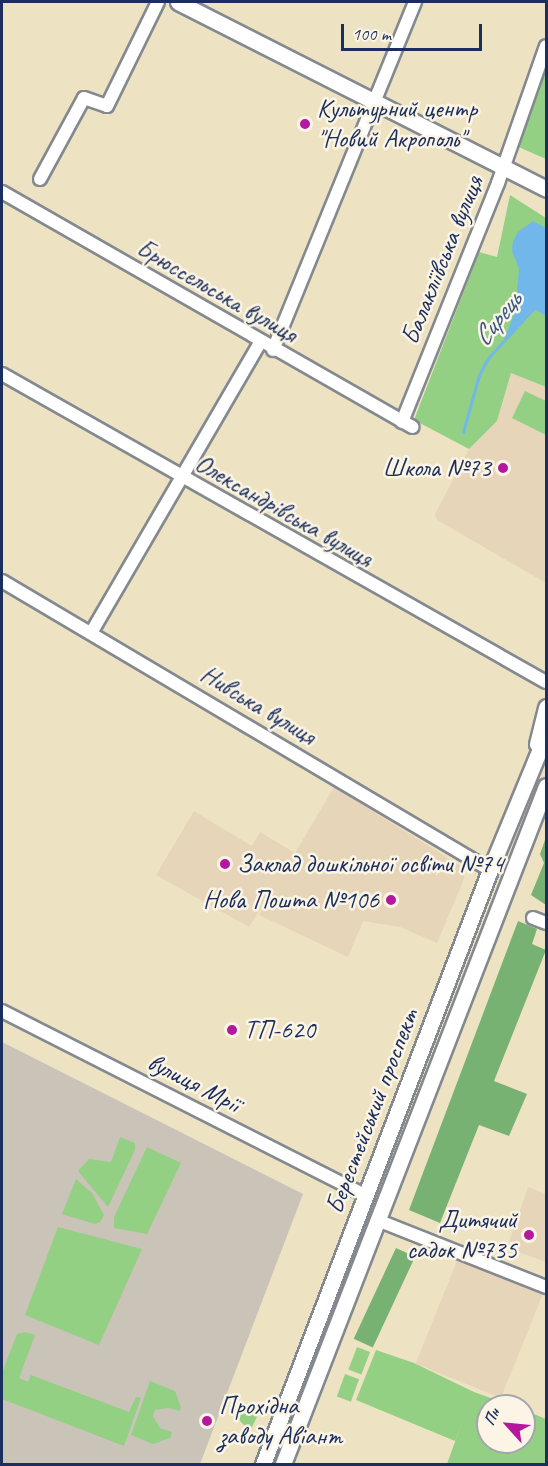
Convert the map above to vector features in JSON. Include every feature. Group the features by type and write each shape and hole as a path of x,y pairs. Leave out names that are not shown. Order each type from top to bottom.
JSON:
{"main road":[{"path":"178,2 546,189"},
{"name":"Берестейський проспект","path":"529,776 546,707"},
{"name":"Берестейський проспект","path":"263,1464 490,870 546,734"},
{"name":"Берестейський проспект","path":"283,1464 546,786"}],"street":[{"path":"40,179 84,98 107,106 158,2"},
{"path":"273,350 415,2"},
{"name":"Балакліївська вулиця","path":"407,424 546,46"},
{"name":"Брюссельська вулиця","path":"2,192 260,343 407,424"},
{"path":"91,633 260,343"},
{"name":"Олександрівська вулиця","path":"2,374 180,478 546,682"},
{"name":"Нивська вулиця","path":"2,581 431,838 490,870"},
{"path":"533,918 546,923"},
{"name":"вулиця Мрії","path":"2,1011 366,1196"},
{"path":"377,1220 546,1287"}],"shaded area":[{"name":"Школа №73","path":"511,373 546,387 546,583 437,520 435,514 469,449 497,421"},
{"path":"334,787 464,868 464,879 437,943 400,927 363,921 348,957 259,915 273,888 249,927 156,875 194,811 252,846 260,832 295,853"},
{"path":"2,1042 303,1194 200,1464 2,1464"},
{"name":"Дитячий садок №735","path":"528,1187 546,1194 546,1262 507,1248"},
{"path":"459,1256 544,1290 502,1394 491,1394 416,1364"}],"green space":[{"path":"546,52 546,159 514,145"},
{"path":"510,195 546,218 546,387 511,373 497,421 469,449 414,420 479,252 497,257"},
{"path":"525,391 546,401 546,435 512,418"},
{"path":"546,837 546,905 531,895 544,863 540,854"},
{"path":"518,921 537,929 532,944 546,950 494,1081 527,1094 509,1136 479,1125 440,1223 409,1210"},
{"path":"120,1137 135,1143 135,1150 108,1207 78,1171 89,1159 111,1162"},
{"path":"147,1147 181,1163 147,1234 114,1228 114,1217"},
{"path":"76,1179 92,1193 104,1215 100,1222 95,1224 62,1214"},
{"path":"58,1227 142,1249 99,1345 25,1315"},
{"path":"396,1248 415,1257 373,1348 354,1339"},
{"path":"25,1332 35,1335 19,1378 28,1382 31,1375 129,1412 136,1397 141,1398 124,1446 2,1399 2,1373 17,1334"},
{"path":"357,1347 370,1352 361,1374 348,1369"},
{"path":"376,1350 414,1363 480,1394 476,1394 476,1454 536,1454 536,1415 546,1419 546,1464 447,1464 462,1422 455,1441 356,1400"},
{"path":"345,1374 359,1379 351,1402 337,1397"},
{"path":"150,1381 175,1391 181,1407 180,1411 168,1408 155,1410 153,1416 160,1428 172,1432 170,1438 153,1444 131,1435"},
{"path":"238,1405 258,1415 250,1431 237,1418"}],"water":[{"path":"533,221 546,228 546,316 536,310 530,311 504,340 515,312 519,269 512,251 513,241 518,232"}],"waterway":[{"name":"Сирець","path":"463,432 479,375 488,358 533,309"}],"place":[{"name":"Культурний центр \"Новий Акрополь\"","path":"305,124"},
{"name":"Школа №73","path":"503,468"},
{"name":"Заклад дошкільної освіти №74","path":"225,864"},
{"name":"Нова Пошта №106","path":"391,900"},
{"name":"ТП-620","path":"232,1030"},
{"name":"Дитячий садок №735","path":"529,1235"},
{"name":"Прохідна заводу Авіант","path":"207,1421"}]}
